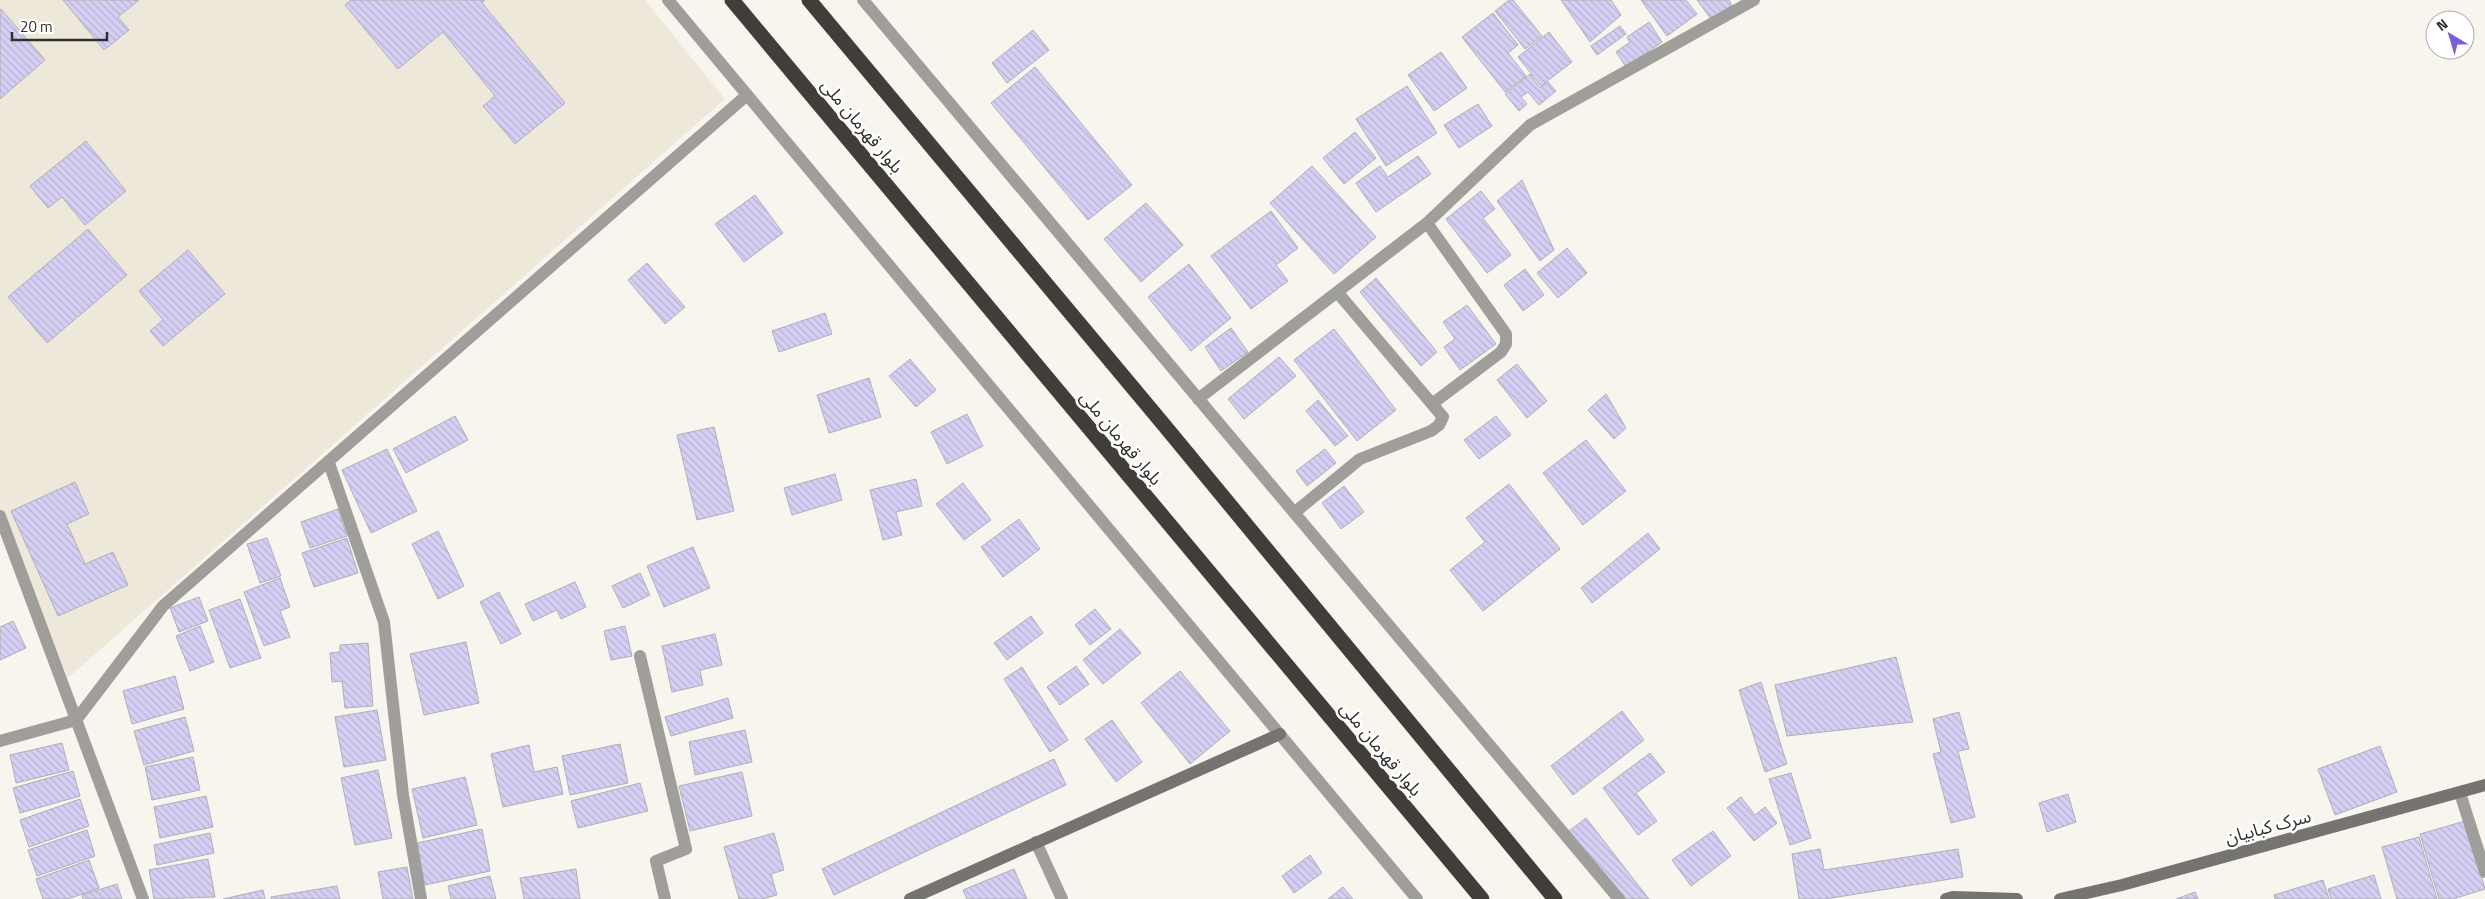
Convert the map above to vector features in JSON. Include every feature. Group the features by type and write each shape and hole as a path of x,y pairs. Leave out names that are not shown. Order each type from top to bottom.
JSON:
{"highway":[{"name":"بلوار قهرمان ملی","path":"732,0 1482,899"},
{"path":"809,0 1164,425 1555,899"}],"street":[{"path":"668,0 1417,899"},
{"path":"863,0 1619,899"},
{"path":"1198,399 1338,294 1427,223 1530,125 1754,0"},
{"path":"0,741 76,720 163,606 329,463 747,95"},
{"path":"1427,223 1506,334 1506,344 1501,352 1432,404"},
{"path":"1294,513 1360,459 1431,431 1439,425 1442,417 1338,294"},
{"path":"329,463 384,622 403,795 422,899"},
{"path":"0,516 143,899"},
{"path":"640,656 686,849 656,861 665,899"},
{"path":"910,899 1280,734"},
{"name":"سرک کبابیان","path":"2060,899 2122,885 2485,785"},
{"path":"2460,793 2485,872"},
{"path":"1036,842 1062,899"},
{"path":"1946,899 1952,897 2017,899"}],"shaded area":[{"path":"0,0 645,0 725,99 68,678 0,526"}],"building":[{"path":"63,0 139,0 118,17 129,30 104,50"},
{"path":"351,0 485,0 482,3 565,103 515,144 483,106 495,96 443,32 398,69 345,5"},
{"path":"1509,0 1513,0 1542,36 1525,49 1495,11"},
{"path":"1561,0 1611,0 1621,15 1590,42"},
{"path":"1641,0 1686,0 1697,14 1667,36"},
{"path":"1697,0 1729,0 1732,5 1711,19"},
{"path":"0,10 45,60 0,99"},
{"path":"1493,13 1518,45 1508,53 1526,76 1505,92 1462,37"},
{"path":"1649,22 1662,42 1626,67 1616,52 1630,42 1627,37"},
{"path":"1620,26 1626,34 1597,55 1591,46"},
{"path":"1033,30 1049,50 1007,83 992,63"},
{"path":"1549,32 1572,62 1541,86 1518,57"},
{"path":"1441,52 1467,88 1434,111 1408,75"},
{"path":"1035,67 1132,185 1088,220 991,103"},
{"path":"1530,74 1540,88 1548,82 1556,91 1539,105 1528,92 1521,97 1527,104 1519,111 1505,94"},
{"path":"1407,86 1437,133 1386,166 1356,119"},
{"path":"1478,104 1492,126 1459,148 1444,125"},
{"path":"1355,132 1376,158 1344,184 1323,158"},
{"path":"86,141 126,191 85,225 62,197 48,208 30,186"},
{"path":"1418,156 1431,174 1376,212 1356,183 1380,166 1388,177"},
{"path":"1312,166 1376,237 1334,274 1270,203"},
{"path":"1522,180 1554,250 1540,261 1497,201"},
{"path":"1481,191 1495,209 1483,218 1511,255 1487,273 1446,219"},
{"path":"755,195 783,233 744,262 715,224"},
{"path":"1146,203 1183,245 1141,282 1104,239"},
{"path":"1271,211 1298,248 1276,265 1288,281 1251,309 1211,256"},
{"path":"88,229 127,275 47,343 8,297"},
{"path":"1567,248 1587,273 1558,298 1537,273"},
{"path":"188,250 225,294 163,346 150,331 163,320 139,291"},
{"path":"647,263 685,307 665,324 628,280"},
{"path":"1189,264 1231,318 1191,351 1148,297"},
{"path":"1525,269 1544,295 1523,311 1504,285"},
{"path":"1376,278 1437,352 1421,366 1360,292"},
{"path":"1467,305 1496,344 1460,370 1444,347 1455,339 1443,322"},
{"path":"825,313 832,334 779,352 772,331"},
{"path":"1231,328 1248,352 1221,371 1205,347"},
{"path":"1334,329 1396,410 1357,441 1294,360"},
{"path":"1279,357 1296,376 1244,419 1228,399"},
{"path":"910,359 936,390 916,407 889,376"},
{"path":"1517,364 1547,401 1527,418 1497,380"},
{"path":"869,378 881,417 829,433 817,395"},
{"path":"1606,394 1626,428 1614,439 1588,410"},
{"path":"1318,400 1348,436 1335,446 1306,411"},
{"path":"967,414 983,446 947,464 931,432"},
{"path":"455,416 468,440 406,473 393,449"},
{"path":"1496,416 1511,435 1479,459 1464,440"},
{"path":"714,427 734,511 697,520 677,435"},
{"path":"1586,440 1626,491 1583,525 1543,473"},
{"path":"387,449 417,511 371,533 342,470"},
{"path":"1325,449 1336,463 1307,486 1296,471"},
{"path":"835,474 842,500 792,515 784,488"},
{"path":"916,479 922,506 896,512 902,535 883,540 870,490"},
{"path":"75,482 89,514 67,524 85,564 113,552 128,585 58,616 11,511"},
{"path":"963,483 991,520 964,540 936,504"},
{"path":"1509,484 1560,549 1483,611 1450,570 1485,542 1466,518"},
{"path":"1344,486 1364,512 1341,529 1322,503"},
{"path":"338,509 347,536 310,548 301,522"},
{"path":"1019,519 1040,549 1003,577 981,547"},
{"path":"438,531 464,586 438,599 412,544"},
{"path":"1648,533 1660,549 1592,603 1581,588"},
{"path":"267,538 281,576 260,583 247,544"},
{"path":"347,538 358,573 314,587 302,553"},
{"path":"693,547 710,588 664,607 647,566"},
{"path":"640,573 650,595 623,608 612,586"},
{"path":"280,578 290,607 280,611 290,637 264,646 244,592"},
{"path":"575,582 586,607 561,619 557,610 533,621 525,604"},
{"path":"499,592 521,634 501,644 480,602"},
{"path":"199,597 208,621 179,632 170,608"},
{"path":"240,599 261,658 230,668 209,610"},
{"path":"1095,609 1111,629 1090,645 1075,625"},
{"path":"1031,616 1043,633 1007,660 994,643"},
{"path":"13,621 26,648 0,660 0,627"},
{"path":"200,626 214,662 190,671 176,636"},
{"path":"625,626 632,656 611,660 604,631"},
{"path":"1120,629 1141,653 1103,684 1083,660"},
{"path":"715,634 722,665 700,670 703,685 672,692 662,646"},
{"path":"466,642 479,703 424,715 410,654"},
{"path":"368,643 373,706 345,708 342,681 332,682 330,653 340,652 340,645"},
{"path":"1896,657 1913,722 1787,736 1775,685"},
{"path":"1076,666 1089,684 1060,705 1047,687"},
{"path":"1022,667 1068,740 1050,752 1004,679"},
{"path":"1180,671 1230,731 1190,764 1141,703"},
{"path":"175,676 184,709 132,724 123,691"},
{"path":"1761,682 1787,764 1765,772 1739,690"},
{"path":"728,698 733,718 671,736 665,717"},
{"path":"377,710 386,760 344,767 335,717"},
{"path":"1622,711 1644,740 1573,795 1551,766"},
{"path":"1959,712 1969,749 1958,751 1975,817 1951,823 1933,754 1941,752 1933,719"},
{"path":"185,717 194,751 144,765 134,731"},
{"path":"1112,720 1142,762 1116,782 1085,739"},
{"path":"745,730 752,762 695,775 689,742"},
{"path":"62,743 69,770 16,783 10,755"},
{"path":"620,744 628,783 570,795 562,756"},
{"path":"529,745 534,772 557,767 563,794 503,807 491,754"},
{"path":"2380,746 2397,792 2335,815 2318,769"},
{"path":"1650,753 1665,772 1636,793 1657,821 1638,835 1603,788"},
{"path":"193,757 200,790 152,800 145,767"},
{"path":"1054,759 1066,785 834,895 822,869"},
{"path":"378,770 392,838 355,845 341,778"},
{"path":"73,771 80,796 20,813 13,788"},
{"path":"742,772 752,816 690,831 679,786"},
{"path":"1791,773 1811,838 1790,845 1769,779"},
{"path":"465,777 477,825 423,838 412,789"},
{"path":"640,783 648,811 578,828 571,801"},
{"path":"2068,794 2076,822 2047,832 2039,803"},
{"path":"206,796 213,827 160,838 154,807"},
{"path":"1741,797 1755,815 1765,807 1777,823 1754,841 1727,808"},
{"path":"80,799 89,826 29,847 20,820"},
{"path":"1586,818 1649,899 1622,899 1569,831"},
{"path":"2465,821 2485,889 2453,899 2439,899 2420,834"},
{"path":"482,829 490,871 425,885 417,843"},
{"path":"87,830 95,856 37,876 28,850"},
{"path":"1713,831 1731,856 1691,886 1672,860"},
{"path":"210,833 214,853 157,865 154,845"},
{"path":"774,833 784,870 771,874 777,895 762,899 739,899 724,847"},
{"path":"2419,837 2437,899 2397,899 2382,847"},
{"path":"1820,849 1824,870 1958,849 1963,877 1825,899 1799,899 1792,854"},
{"path":"1310,855 1322,873 1294,893 1282,876"},
{"path":"208,859 215,897 154,899 149,870"},
{"path":"89,860 99,888 68,899 43,899 36,879"},
{"path":"407,867 413,899 383,899 378,872"},
{"path":"576,869 580,899 524,899 520,878"},
{"path":"1014,869 1027,899 967,899 963,890"},
{"path":"2374,875 2381,899 2331,899 2328,889"},
{"path":"490,876 496,899 451,899 448,886"},
{"path":"2323,880 2329,899 2275,899 2274,895"},
{"path":"117,884 122,899 83,899 82,895"},
{"path":"337,886 340,899 271,899 271,897"},
{"path":"1343,887 1353,899 1328,899"},
{"path":"263,890 265,899 223,899"},
{"path":"2195,892 2198,899 2176,899"}]}
